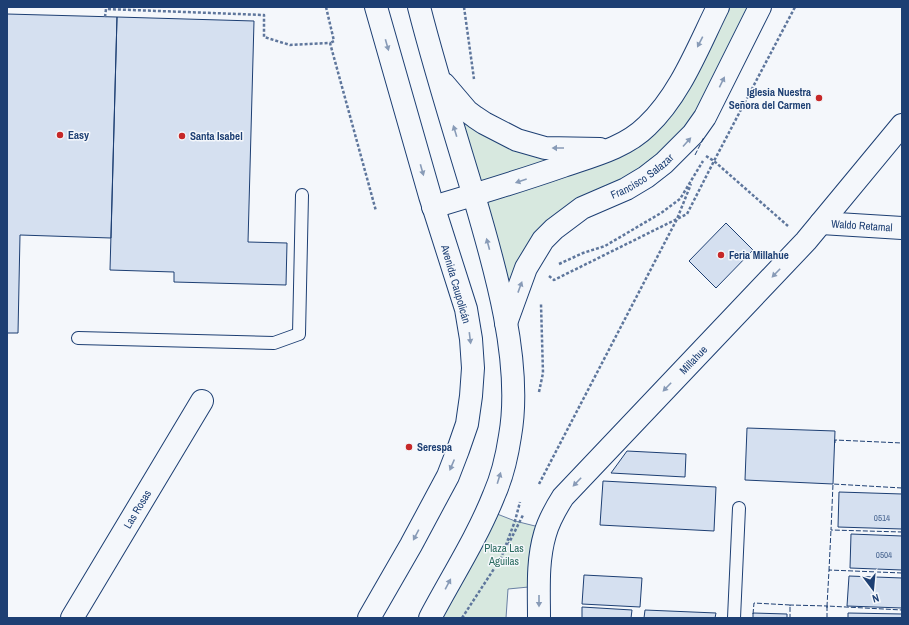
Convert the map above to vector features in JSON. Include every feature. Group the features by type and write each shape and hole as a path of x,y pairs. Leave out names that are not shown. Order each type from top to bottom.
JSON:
{"main road":[{"name":"Avenida Caupolicán","path":"369,618 448,476 466,424 471,396 473,368 471,338 466,309 433,207 376,7"},
{"path":"433,207 514,183 611,150 630,139 647,127 663,109 678,87 718,7"},
{"name":"Francisco Salazar","path":"506,323 526,268 543,240 554,229 582,208 626,189 646,178 664,163 693,134 705,117 760,7"},
{"path":"421,8 439,78 492,261 506,323 510,351 514,407 510,436 495,494 486,515 430,618"},
{"path":"439,78 467,111 484,123 517,140 545,148 611,150"},
{"name":"Millahue","path":"539,618 539,578 541,556 546,533 553,514 563,497 806,242 902,125"},
{"name":"Waldo Retamal","path":"821,223 902,228"},
{"name":"Las Rosas","path":"72,618 202,401"}],"lane":[{"path":"78,338 274,343 299,334 302,195"},
{"path":"734,618 739,508"}],"path":[{"path":"105,17 106,8 264,15 264,38 290,45 330,43 334,41 326,7"},
{"path":"330,43 376,212"},
{"path":"706,156 714,161 806,242"},
{"path":"538,487 677,219 695,176 680,199 648,222 605,246 583,253 556,266"},
{"path":"539,394 543,372 540,302"},
{"path":"501,558 521,500"},
{"path":"462,618 501,558 527,509"}],"green space":[{"path":"718,7 759,7 693,134 554,229 506,323 439,78 467,111 545,148 630,139"},
{"name":"Plaza Las Aguilas","path":"487,510 515,521 547,529 539,586 508,589 506,618 430,618"}],"building":[{"name":"Easy","path":"7,14 117,17 111,238 20,235 18,333 7,333"},
{"name":"Santa Isabel","path":"117,17 254,21 248,242 287,243 286,285 174,282 174,272 110,270"},
{"name":"Feria Millahue","path":"726,223 753,250 716,288 689,261"},
{"path":"747,428 835,431 833,484 745,480"},
{"path":"627,451 686,454 685,477 611,473"},
{"path":"603,481 716,487 714,531 600,525"},
{"path":"839,492 902,494 902,529 838,527"},
{"path":"851,534 902,536 902,570 850,568"},
{"path":"584,575 642,578 640,607 582,604"},
{"path":"849,576 902,578 902,608 847,606"},
{"path":"582,607 632,610 631,618 582,618"},
{"path":"645,610 716,613 715,618 644,618"},
{"path":"753,613 787,614 787,618 753,618"},
{"path":"848,613 902,614 902,618 848,618"}],"fence":[{"path":"695,155 704,137"},
{"path":"835,443 835,440 902,443"},
{"path":"902,488 833,484 831,530 902,532"},
{"path":"830,570 831,530"},
{"path":"902,573 829,570 827,606 902,610"},
{"path":"753,614 754,603 790,605 790,618"},
{"path":"790,606 827,606 827,608"},
{"path":"827,618 827,606 828,607"}],"place":[{"name":"Iglesia Nuestra Señora del Carmen","path":"819,98"},
{"name":"Easy","path":"60,135"},
{"name":"Santa Isabel","path":"182,136"},
{"name":"Feria Millahue","path":"721,255"},
{"name":"Serespa","path":"409,447"}]}
